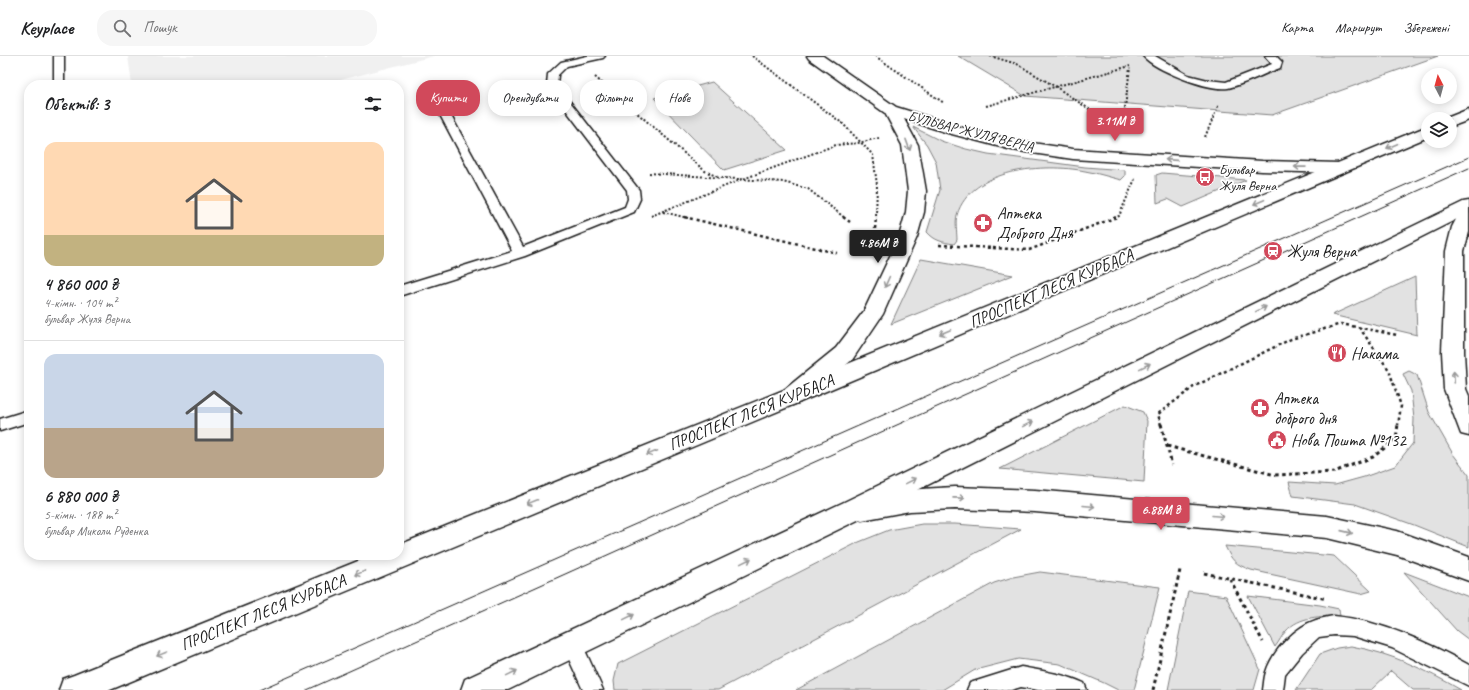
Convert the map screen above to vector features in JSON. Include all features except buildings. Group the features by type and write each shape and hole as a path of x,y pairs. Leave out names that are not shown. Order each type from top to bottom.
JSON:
{"main road":[{"name":"БУЛЬВАР ЖУЛЯ ВЕРНА","path":"814,56 891,110 954,130 1012,145 1073,154 1262,166 1340,168"},
{"name":"БУЛЬВАР ЖУЛЯ ВЕРНА","path":"792,396 844,354 873,314 908,237 915,212 917,191 910,145 891,110"},
{"path":"1457,119 1469,114"},
{"name":"ПРОСПЕКТ ЛЕСЯ КУРБАСА","path":"404,555 792,396 1421,134"},
{"path":"476,690 851,511 1469,206"},
{"path":"1469,210 1461,227 1455,251 1453,352 1455,390 1469,427"},
{"path":"851,511 910,500 955,498 1036,501 1215,516 1327,527 1397,543 1469,569"},
{"name":"ПРОСПЕКТ ЛЕСЯ КУРБАСА","path":"74,690 391,560"}],"lane":[{"path":"59,56 59,80"},
{"path":"404,289 520,253 630,209 634,200 633,190 552,85 553,74 566,60 600,56"},
{"path":"1148,56 1184,77 1208,83 1228,85 1277,66 1277,62 1270,56"},
{"path":"446,116 520,253"},
{"path":"0,425 24,418"},
{"path":"1273,690 1277,670 1298,642 1316,629 1334,625 1356,627 1380,634 1424,653 1469,676"},
{"path":"572,644 593,690"},
{"path":"976,690 1021,677 1056,683 1077,690"}],"path":[{"path":"752,56 842,123 873,155 877,185 875,229"},
{"path":"986,106 1056,87 1131,66 1122,131 1056,87 1016,64 990,56"},
{"path":"566,60 705,171 720,178"},
{"path":"1205,137 1228,85"},
{"path":"622,212 644,218 743,179 836,145 861,143 902,131"},
{"path":"618,172 783,182 808,189 850,222"},
{"path":"939,245 1029,250 1119,216 1136,177"},
{"path":"663,211 837,253"},
{"path":"1172,465 1158,414 1194,386 1291,339 1341,324 1398,335"},
{"path":"1167,446 1275,475 1334,472 1372,457 1396,439 1401,406 1389,370 1359,327"},
{"path":"1153,690 1180,570"},
{"path":"1230,579 1277,670"}],"shaded area":[{"path":"128,56 434,56 340,80 131,80"},
{"path":"958,56 1438,56 1272,115 1025,96"},
{"path":"712,82 787,150 724,170 672,116 704,116 704,84"},
{"path":"913,127 941,141 966,149 988,154 1085,167 1125,170 1125,176 1121,180 1085,171 1050,168 1011,172 993,178 977,187 965,199 956,218 957,240 954,244 946,243 939,241 927,232 940,190 936,162 927,145"},
{"path":"1162,173 1246,180 1183,207 1168,199 1157,203 1156,175"},
{"path":"921,259 1013,275 891,324"},
{"path":"1415,277 1417,335 1332,315"},
{"path":"1409,371 1417,375 1429,412 1453,454 1469,475 1469,547 1355,504 1293,496 1289,482 1335,485 1395,466 1413,443 1414,419 1411,391 1403,374"},
{"path":"1125,405 1143,412 1147,421 1144,482 1000,469"},
{"path":"922,524 955,524 1021,529 718,690 615,690 614,681 618,664 859,542 889,530"},
{"path":"1225,546 1334,556 1371,591 1361,594 1251,570 1241,566 1235,561"},
{"path":"1040,572 1160,587 1134,690 1118,690 1060,664 1018,659 975,670 942,690 796,690 994,583 1013,577"},
{"path":"1404,572 1469,597 1469,640 1457,631"},
{"path":"1188,591 1226,596 1260,669 1254,690 1168,690"},
{"path":"1248,596 1320,605 1339,609 1340,616 1311,618 1297,622 1283,634 1275,647"},
{"path":"1351,646 1380,653 1408,663 1461,690 1413,690 1391,671 1371,690 1296,690 1320,654 1337,648"}],"tram line":[{"path":"259,690 1469,157"},
{"path":"307,690 1469,168"}],"place":[{"name":"Бульвар Жуля Верна","path":"1205,177"},
{"name":"Аптека Доброго Дня","path":"983,223"},
{"name":"Жуля Верна","path":"1273,251"},
{"name":"Накама","path":"1337,353"},
{"name":"Аптека доброго дня","path":"1260,408"},
{"name":"Нова Пошта №132","path":"1277,440"}]}
